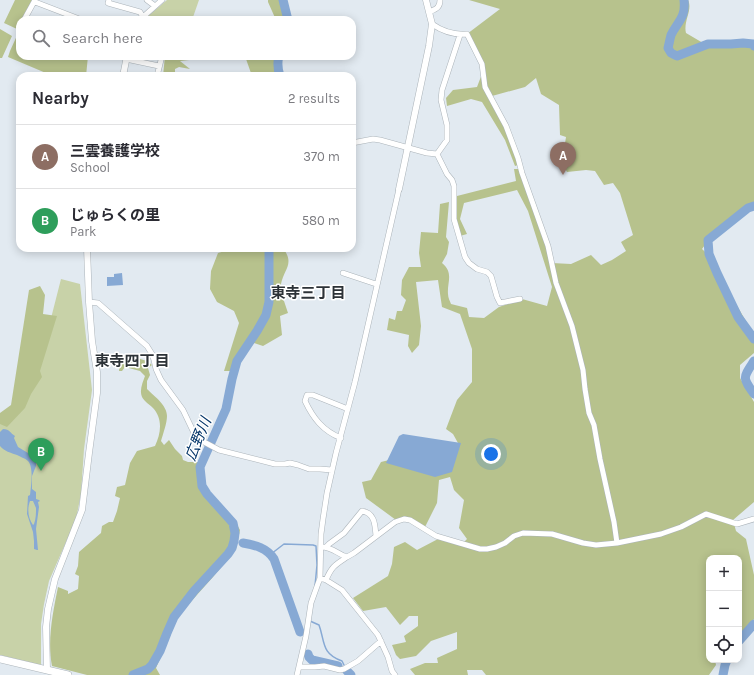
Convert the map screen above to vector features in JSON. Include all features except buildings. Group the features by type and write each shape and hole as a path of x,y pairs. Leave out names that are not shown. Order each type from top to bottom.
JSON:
{"main road":[{"path":"0,660 68,675"}],"street":[{"path":"109,0 108,3 140,12 142,16"},
{"path":"147,0 155,6"},
{"path":"147,16 162,0"},
{"path":"297,675 306,636 311,603 320,578 324,547 322,519 332,470 348,409 399,189 426,61 432,24 426,0"},
{"path":"429,12 437,9 440,4 440,0"},
{"path":"26,16 35,1 72,16"},
{"path":"432,24 439,29 451,33 460,35 467,34 482,64 485,87 506,126 518,158 548,246 556,283 572,326 583,370 589,413 594,425 617,543"},
{"path":"437,154 447,140 447,125 441,100 442,90 460,35"},
{"path":"123,72 126,60"},
{"path":"134,60 159,66"},
{"path":"158,72 161,60"},
{"path":"356,142 373,139 380,140 427,153 437,154"},
{"path":"437,154 454,186 454,219 465,257 469,263 477,269 487,272 491,276 500,303 520,299"},
{"path":"47,670 46,627 48,609 55,579 82,510 97,393 97,372 92,341 89,302 87,252"},
{"path":"343,273 376,284"},
{"path":"89,302 98,303 147,346 152,354 161,380 182,410 194,433 204,442 219,450 275,464 290,463 309,469 332,470"},
{"path":"341,438 331,434 318,423 305,401 307,395 313,395 348,409"},
{"path":"324,547 344,533 362,511 371,515 374,521 376,536"},
{"path":"326,580 334,565 354,553 395,522 404,520 410,520 436,536 480,549 496,547 514,536 523,533 552,534 583,543 596,545 617,543 661,534 681,527 706,514 736,524 754,519"},
{"path":"324,547 334,550 347,557"},
{"path":"320,578 342,590 378,635 395,675"},
{"path":"298,667 324,666 340,670 344,669 358,661 381,641"}],"green space":[{"path":"15,0 32,0 24,16 16,16 16,29 4,23"},
{"path":"167,0 199,0 193,16 148,16"},
{"path":"268,0 280,0 285,16 274,16"},
{"path":"469,0 688,0 689,8 685,29 686,33 703,43 744,40 754,44 754,206 752,204 715,231 702,249 716,262 732,297 754,335 754,353 740,365 740,378 754,402 754,502 733,520 736,531 746,539 754,575 754,619 747,630 742,632 742,555 706,555 706,663 716,663 716,665 709,675 486,675 482,670 467,670 468,675 415,675 410,669 425,663 438,663 437,658 457,649 457,632 431,641 416,656 400,659 396,655 392,645 406,642 404,636 418,626 418,616 409,616 400,625 386,607 363,611 353,598 388,576 392,564 394,547 405,542 417,550 438,539 451,543 462,544 467,539 459,528 464,500 454,490 450,477 439,480 437,503 425,527 405,516 396,520 366,498 362,482 371,480 381,462 458,443 453,434 446,429 457,400 472,382 472,349 460,314 442,307 438,280 416,282 421,326 419,345 412,353 408,346 409,335 387,330 389,318 395,320 397,311 402,311 406,300 401,295 402,280 409,267 421,267 419,253 421,232 438,233 440,204 449,202 446,237 449,242 447,254 442,263 448,270 449,274 448,297 451,304 467,308 469,317 484,318 499,307 522,299 547,306 552,287 528,211 517,190 464,203 460,219 467,234 460,236 452,220 457,196 516,181 514,169 519,169 552,263 571,264 591,255 601,265 626,251 621,242 633,235 620,193 613,183 604,185 595,171 586,170 567,172 562,162 566,137 560,135 559,105 541,94 536,78 525,87 492,96 508,134 518,165 515,166 505,140 482,102 471,99 447,106 446,98 453,90 477,87 485,66 467,34 500,9"},
{"path":"0,29 12,36 2,58 0,58"},
{"path":"16,38 16,60 88,60 86,72 44,72 8,57"},
{"path":"165,60 189,60 180,61 190,69 179,67 175,69 175,72 163,72"},
{"path":"246,60 275,60 274,64 277,72 251,72"},
{"path":"285,252 288,258 288,266 280,288 280,296 284,301 288,313 280,316 282,335 263,346 254,343 241,358 237,371 224,371 239,323 234,311 217,302 210,289 211,271 218,253"},
{"path":"61,279 80,284 92,390 84,449 81,494 76,519 49,581 44,604 41,624 41,665 0,655 0,421 35,381"},
{"path":"40,286 45,295 43,314 57,316 40,371 42,377 31,394 25,408 7,427 0,424 0,413 11,405 29,290"},
{"path":"120,355 147,361 152,365 148,368 150,375 147,381 147,389 163,404 167,416 161,441 164,445 169,440 182,456 183,460 188,462 199,462 198,475 202,491 214,508 222,514 234,519 240,530 236,549 179,615 156,668 160,675 87,675 52,666 50,636 58,587 68,591 68,594 78,589 79,576 75,574 78,566 79,552 101,533 102,526 109,522 113,522 120,498 115,496 117,487 125,485 130,463 137,451 155,446 159,436 160,421 156,412 141,394 145,376 140,371 125,367 122,371 119,371 120,361 114,359"}],"water":[{"path":"122,273 123,285 107,286 107,277 114,277 114,274"},
{"path":"3,429 9,430 15,436 14,438 18,447 33,456 36,460 36,466 32,476 32,489 36,492 36,499 40,501 38,502 39,507 36,529 38,550 34,549 33,532 27,514 32,472 30,464 25,459 6,451 0,446 0,432","holes":["30,501 33,501 36,508 33,525 28,510"]},
{"path":"403,434 461,443 452,472 435,477 386,463 399,436"}],"waterway":[{"name":"広野川","path":"283,0 287,16"},
{"path":"684,0 683,15 671,35 668,48 671,53 677,56 708,44 743,43 753,44 754,46"},
{"name":"広野川","path":"278,60 279,72"},
{"path":"754,206 748,208 708,240 709,254 717,273 738,317 754,339"},
{"name":"広野川","path":"133,675 148,669 152,665 160,651 174,617 194,591 232,548 235,533 233,523 207,494 202,486 200,467 226,409 237,361 266,315 269,302 269,252"},
{"path":"754,361 745,378 754,394"},
{"path":"243,543 256,546 268,552 274,559 300,632"},
{"path":"271,554 284,544 316,546 317,565 315,586"},
{"path":"310,621 319,625 325,646 330,655 342,661 344,665"},
{"path":"742,638 754,624"},
{"path":"308,654 312,660 338,666"},
{"path":"723,675 726,663"},
{"path":"347,671 351,675"}],"place":[{"name":"三雲養護学校","path":"563,175"},
{"name":"じゅらくの里","path":"41,471"}],"district":[{"name":"東寺三丁目","path":"308,293"},
{"name":"東寺四丁目","path":"132,361"}]}
